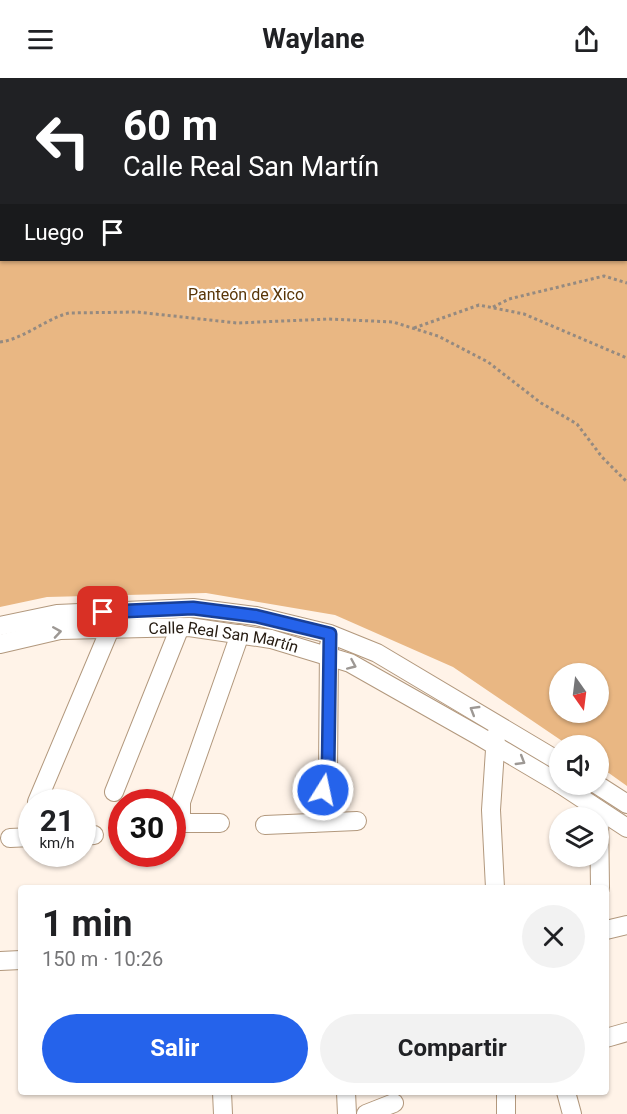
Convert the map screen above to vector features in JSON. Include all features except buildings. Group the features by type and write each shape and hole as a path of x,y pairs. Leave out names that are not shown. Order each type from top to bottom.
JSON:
{"street":[{"name":"Calle Real San Martín","path":"0,626 57,614 193,608 256,616 330,634 377,653 549,756"},
{"name":"Calle Real San Martín","path":"0,644 60,630 180,627 271,639 350,663 549,777"},
{"path":"115,789 180,627"},
{"path":"42,789 110,629"},
{"path":"186,789 240,634"},
{"path":"313,823 328,774 330,634"},
{"path":"495,885 491,810 497,725"},
{"path":"609,792 627,804"},
{"name":"Calle Real San Martín","path":"576,795 593,807"},
{"name":"Calle Real San Martín","path":"609,817 627,828"},
{"path":"265,825 357,821"},
{"path":"186,822 220,823"},
{"path":"10,838 18,838"},
{"path":"600,867 600,885"},
{"path":"609,929 627,925"},
{"path":"0,961 18,960"},
{"path":"609,1037 627,1032"},
{"path":"222,1095 223,1114"},
{"path":"346,1095 347,1114"},
{"path":"506,1095 506,1114"},
{"path":"567,1095 572,1114"},
{"path":"366,1114 394,1103"}],"path":[{"path":"492,307 509,299 604,276 627,282"},
{"path":"413,328 479,305 524,314 627,358"},
{"path":"0,342 29,331 59,315 69,313 137,312 237,323 351,320 393,322 438,336 488,362 542,403 577,424 602,457 627,482"}],"green space":[{"name":"Panteón de Xico","path":"0,261 627,261 627,786 609,773 609,735 553,735 453,667 335,615 206,593 47,597 0,607"}],"route":[{"path":"103,612 193,608 256,616 330,634 328,774 323,790"}]}
